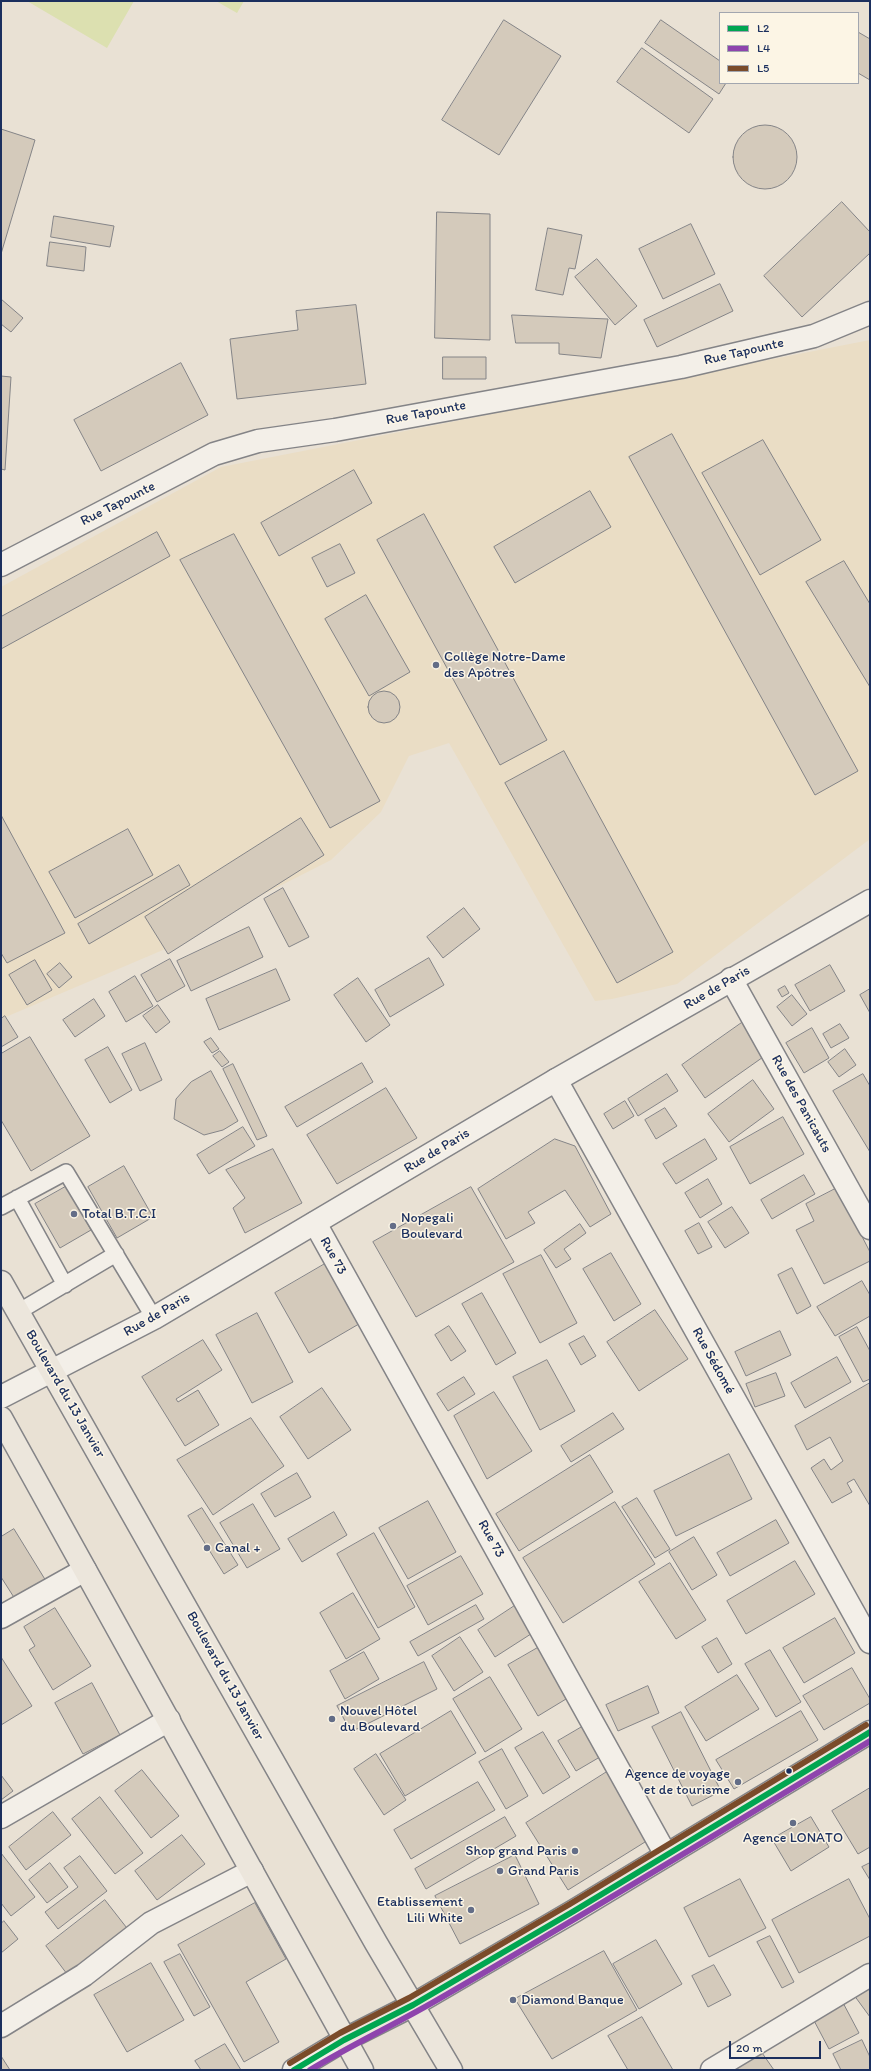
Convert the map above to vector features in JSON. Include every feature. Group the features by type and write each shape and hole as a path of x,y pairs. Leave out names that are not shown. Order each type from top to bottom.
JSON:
{"highway":[{"name":"Boulevard du 13 Janvier","path":"1,1282 53,1371 376,1943 451,2070"},
{"path":"1,1418 169,1720 344,2040 362,2070"},
{"path":"344,2040 413,2005 870,1732"}],"street":[{"name":"Rue Tapounte","path":"1,565 214,454 258,441 335,430 681,367 814,336 870,313"},
{"name":"Rue de Paris","path":"1,1397 154,1318 556,1080 870,901"},
{"name":"Rue des Panicauts","path":"731,979 870,1228"},
{"name":"Rue Sédomé","path":"556,1080 870,1642"},
{"name":"Rue 73","path":"315,1223 666,1855"},
{"path":"1,1617 85,1570"},
{"path":"1,1817 169,1720"},
{"path":"1,2026 84,1975 151,1923 252,1872"},
{"path":"712,2070 870,1975"},
{"path":"294,2070 344,2040"}],"lane":[{"path":"1,1207 66,1172 154,1318"},
{"path":"17,1198 65,1285"},
{"path":"18,1312 116,1254"}],"shaded area":[{"name":"Collège Notre-Dame des Apôtres","path":"870,340 870,839 677,984 612,999 595,1001 449,743 409,756 381,812 331,860 260,896 191,938 1,1019 1,587 221,467"}],"green space":[{"path":"27,1 134,1 107,48"},
{"path":"216,1 244,1 237,13"}],"building":[{"path":"504,20 561,56 499,155 442,120"},
{"path":"661,20 719,60 719,84 725,84 719,94 645,43"},
{"path":"859,33 870,39 870,80 859,74"},
{"path":"642,48 713,99 689,133 617,82"},
{"path":"759,125 771,125 788,134 795,145 797,157 795,169 788,180 771,189 759,189 747,184 738,175 733,163 733,151 738,139 747,130"},
{"path":"1,129 35,140 1,254"},
{"path":"842,202 870,232 870,253 802,317 764,276"},
{"path":"437,212 490,214 490,340 435,338"},
{"path":"54,216 114,226 110,247 51,237"},
{"path":"691,224 715,274 663,299 639,249"},
{"path":"548,228 582,235 575,269 569,268 563,295 536,290"},
{"path":"50,242 86,247 84,271 47,266"},
{"path":"597,259 637,306 615,325 575,277"},
{"path":"720,284 733,311 657,347 644,320"},
{"path":"1,299 23,318 11,332 1,324"},
{"path":"356,305 366,384 237,399 230,339 298,330 296,311"},
{"path":"512,315 608,319 601,358 559,354 559,343 516,343"},
{"path":"443,357 486,357 486,379 443,379"},
{"path":"181,363 208,415 101,471 74,420"},
{"path":"1,376 11,377 5,470 1,469"},
{"path":"672,434 858,771 815,795 629,457"},
{"path":"763,440 821,540 760,575 702,473"},
{"path":"354,470 372,503 279,556 261,523"},
{"path":"590,491 611,527 515,583 494,547"},
{"path":"424,514 547,740 500,765 377,540"},
{"path":"157,532 170,556 1,649 1,617"},
{"path":"234,534 380,801 330,828 180,560"},
{"path":"340,544 355,573 327,587 312,558"},
{"path":"844,561 870,604 870,687 806,582"},
{"path":"366,595 410,672 369,696 325,619"},
{"path":"384,691 393,694 397,698 400,707 397,716 393,720 384,723 375,720 371,716 368,707 371,698 375,694"},
{"path":"564,751 673,952 617,983 505,783"},
{"path":"1,815 65,933 7,963 1,953"},
{"path":"301,818 324,855 168,954 145,917"},
{"path":"128,829 153,875 75,918 49,872"},
{"path":"179,865 190,885 89,944 78,924"},
{"path":"283,888 309,937 289,947 264,899"},
{"path":"464,908 480,929 443,958 427,937"},
{"path":"249,927 263,957 191,991 177,961"},
{"path":"429,958 444,985 390,1017 375,990"},
{"path":"170,959 185,986 157,1002 141,975"},
{"path":"35,960 52,990 27,1005 9,975"},
{"path":"60,963 72,977 59,988 47,974"},
{"path":"830,965 845,991 810,1011 795,985"},
{"path":"276,969 290,1000 219,1030 206,999"},
{"path":"135,976 153,1006 126,1022 109,992"},
{"path":"358,978 390,1025 366,1042 334,995"},
{"path":"785,986 789,993 782,997 778,990"},
{"path":"870,989 870,1013 860,995"},
{"path":"792,995 807,1014 792,1026 777,1007"},
{"path":"94,999 105,1016 75,1037 63,1020"},
{"path":"158,1005 170,1022 156,1033 143,1016"},
{"path":"5,1016 18,1037 1,1047 1,1019"},
{"path":"743,1022 766,1055 705,1098 682,1065"},
{"path":"840,1024 849,1038 831,1048 823,1034"},
{"path":"812,1028 829,1058 804,1073 786,1043"},
{"path":"30,1037 90,1136 31,1171 1,1120 1,1054"},
{"path":"211,1038 219,1049 212,1053 204,1042"},
{"path":"145,1043 162,1080 140,1091 122,1054"},
{"path":"108,1047 132,1090 110,1103 85,1060"},
{"path":"845,1049 856,1065 839,1077 828,1062"},
{"path":"220,1051 229,1062 222,1067 213,1056"},
{"path":"362,1063 373,1082 297,1127 285,1107"},
{"path":"233,1064 267,1136 257,1140 223,1069"},
{"path":"211,1071 238,1121 223,1130 204,1135 174,1119 176,1099 191,1082"},
{"path":"667,1074 678,1091 638,1116 628,1099"},
{"path":"863,1074 870,1086 870,1152 833,1091"},
{"path":"753,1080 774,1109 729,1142 708,1114"},
{"path":"386,1088 417,1138 337,1184 307,1135"},
{"path":"625,1101 634,1116 613,1129 604,1114"},
{"path":"665,1108 677,1126 656,1139 645,1120"},
{"path":"783,1117 804,1154 750,1184 730,1147"},
{"path":"243,1127 255,1146 209,1174 197,1155"},
{"path":"555,1139 575,1146 611,1214 590,1227 565,1190 528,1212 535,1223 506,1239 478,1189"},
{"path":"705,1139 717,1159 676,1184 663,1164"},
{"path":"273,1149 302,1203 245,1233 233,1208 245,1198 226,1170"},
{"path":"124,1166 153,1217 117,1238 88,1187"},
{"path":"804,1175 815,1194 772,1219 761,1200"},
{"path":"708,1179 722,1204 700,1218 685,1193"},
{"path":"67,1186 91,1230 60,1248 35,1204"},
{"path":"471,1187 514,1262 416,1317 373,1242"},
{"path":"837,1188 870,1252 870,1261 824,1284 796,1230 814,1221 806,1204"},
{"path":"732,1207 749,1233 725,1248 708,1222"},
{"path":"699,1223 712,1247 698,1254 685,1231"},
{"path":"580,1224 586,1233 564,1249 571,1259 556,1268 544,1250"},
{"path":"611,1253 641,1304 614,1321 583,1269"},
{"path":"541,1255 577,1323 540,1343 503,1274"},
{"path":"330,1261 364,1321 309,1353 275,1293"},
{"path":"792,1268 811,1306 797,1314 778,1275"},
{"path":"862,1281 870,1295 870,1316 835,1336 817,1307"},
{"path":"482,1293 516,1353 496,1365 462,1304"},
{"path":"655,1310 688,1359 639,1391 607,1342"},
{"path":"257,1313 293,1382 252,1403 216,1335"},
{"path":"449,1326 466,1351 451,1361 435,1335"},
{"path":"857,1327 870,1351 870,1379 863,1382 839,1337"},
{"path":"780,1331 791,1355 746,1376 735,1352"},
{"path":"584,1336 596,1356 581,1365 569,1344"},
{"path":"203,1340 222,1370 176,1399 178,1402 198,1390 219,1425 185,1446 142,1377"},
{"path":"837,1357 851,1382 805,1408 791,1383"},
{"path":"547,1360 575,1411 540,1430 513,1377"},
{"path":"776,1373 785,1396 755,1407 746,1384"},
{"path":"464,1377 475,1394 448,1411 437,1394"},
{"path":"870,1383 870,1506 854,1479 847,1483 852,1492 832,1503 811,1468 824,1459 831,1470 843,1461 830,1437 807,1450 795,1426"},
{"path":"322,1388 351,1430 308,1459 280,1417"},
{"path":"494,1392 532,1451 487,1479 454,1416"},
{"path":"613,1413 624,1429 571,1462 561,1446"},
{"path":"251,1418 284,1466 213,1515 177,1460"},
{"path":"729,1454 752,1499 676,1536 654,1491"},
{"path":"590,1455 613,1492 519,1551 496,1514"},
{"path":"297,1473 311,1497 275,1517 261,1494"},
{"path":"637,1498 670,1549 655,1558 622,1507"},
{"path":"428,1501 456,1552 408,1579 379,1528"},
{"path":"615,1502 655,1564 563,1623 523,1558"},
{"path":"253,1504 280,1549 247,1568 220,1523"},
{"path":"202,1508 238,1565 224,1574 188,1516"},
{"path":"334,1512 347,1535 302,1562 288,1539"},
{"path":"776,1520 789,1543 730,1576 717,1553"},
{"path":"14,1529 46,1581 15,1599 1,1577 1,1537"},
{"path":"374,1533 415,1607 378,1628 337,1554"},
{"path":"694,1537 717,1575 692,1590 669,1552"},
{"path":"461,1556 483,1594 428,1625 407,1586"},
{"path":"795,1561 815,1594 746,1634 727,1601"},
{"path":"670,1563 706,1620 676,1639 639,1582"},
{"path":"353,1593 380,1639 346,1659 320,1613"},
{"path":"476,1605 484,1619 418,1656 410,1642"},
{"path":"516,1605 534,1632 495,1657 478,1630"},
{"path":"55,1608 91,1666 53,1690 29,1650 35,1646 24,1627"},
{"path":"835,1618 855,1653 804,1683 783,1648"},
{"path":"460,1637 483,1672 454,1691 432,1656"},
{"path":"717,1638 732,1664 718,1673 702,1647"},
{"path":"541,1646 571,1696 538,1716 508,1665"},
{"path":"770,1650 801,1702 776,1717 745,1664"},
{"path":"364,1652 379,1679 345,1699 330,1671"},
{"path":"1,1657 32,1706 1,1725"},
{"path":"424,1662 437,1689 351,1732 337,1706"},
{"path":"852,1668 870,1699 870,1703 824,1730 803,1696"},
{"path":"737,1675 759,1709 706,1741 685,1707"},
{"path":"490,1677 522,1729 485,1752 453,1699"},
{"path":"92,1683 120,1735 83,1754 55,1703"},
{"path":"648,1686 659,1713 618,1731 606,1705"},
{"path":"451,1711 476,1753 405,1796 380,1754"},
{"path":"801,1711 818,1740 734,1789 716,1760"},
{"path":"681,1712 721,1791 692,1806 652,1727"},
{"path":"587,1724 605,1754 576,1771 558,1741"},
{"path":"543,1732 570,1777 543,1794 515,1748"},
{"path":"502,1749 528,1796 506,1809 479,1762"},
{"path":"376,1754 406,1800 384,1815 354,1769"},
{"path":"142,1770 179,1816 151,1838 115,1791"},
{"path":"610,1770 653,1837 568,1890 526,1823"},
{"path":"1,1775 13,1791 1,1800"},
{"path":"478,1782 495,1810 411,1859 394,1830"},
{"path":"870,1788 870,1847 858,1854 832,1811"},
{"path":"100,1797 143,1853 115,1874 72,1819"},
{"path":"53,1812 71,1835 26,1870 9,1847"},
{"path":"505,1817 516,1836 426,1889 415,1869"},
{"path":"811,1817 829,1847 791,1871 772,1839"},
{"path":"182,1835 205,1864 157,1900 135,1871"},
{"path":"1,1853 35,1897 11,1916 1,1903"},
{"path":"515,1855 539,1904 460,1944 435,1896"},
{"path":"80,1856 107,1891 58,1929 45,1912 78,1887 64,1868"},
{"path":"50,1863 68,1887 47,1903 29,1880"},
{"path":"870,1863 870,1880 862,1867"},
{"path":"740,1879 766,1928 709,1957 684,1908"},
{"path":"849,1879 870,1919 870,1936 799,1973 772,1920"},
{"path":"105,1900 130,1932 70,1978 46,1946"},
{"path":"255,1903 286,1959 246,1982 279,2042 244,2062 178,1945"},
{"path":"4,1921 18,1939 1,1953 1,1924"},
{"path":"770,1936 794,1982 782,1988 757,1942"},
{"path":"656,1940 682,1984 639,2009 613,1964"},
{"path":"604,1951 637,2010 552,2059 515,1999"},
{"path":"180,1954 210,2007 194,2016 164,1962"},
{"path":"151,1963 184,2020 127,2052 94,1995"},
{"path":"714,1965 731,1995 708,2007 692,1976"},
{"path":"870,1979 870,2017 851,1991"},
{"path":"841,1999 859,2033 829,2049 811,2015"},
{"path":"642,2017 673,2070 628,2070 608,2036"},
{"path":"862,2040 870,2057 870,2070 841,2070 833,2054"},
{"path":"225,2044 241,2070 201,2070 195,2061"},
{"path":"760,2050 774,2070 738,2070 736,2067"},
{"path":"1,2056 10,2070 1,2070"}],"transit line":[{"name":"L5","path":"290,2063 340,2033 409,1998 570,1904 866,1725"},
{"name":"L2","path":"294,2070 344,2040 413,2005 574,1911 870,1732"},
{"name":"L4","path":"310,2070 498,1965 870,1741"}],"place":[{"name":"Collège Notre-Dame des Apôtres","path":"436,665"},
{"name":"Total B.T.C.I","path":"74,1214"},
{"name":"Nopegali Boulevard","path":"393,1226"},
{"name":"Canal +","path":"207,1548"},
{"name":"Nouvel Hôtel du Boulevard","path":"332,1719"},
{"name":"Agence de voyage et de tourisme","path":"738,1782"},
{"name":"Agence LONATO","path":"793,1823"},
{"name":"Shop grand Paris","path":"575,1851"},
{"name":"Grand Paris","path":"500,1871"},
{"name":"Etablissement Lili White","path":"471,1910"},
{"name":"Diamond Banque","path":"513,2000"}]}
